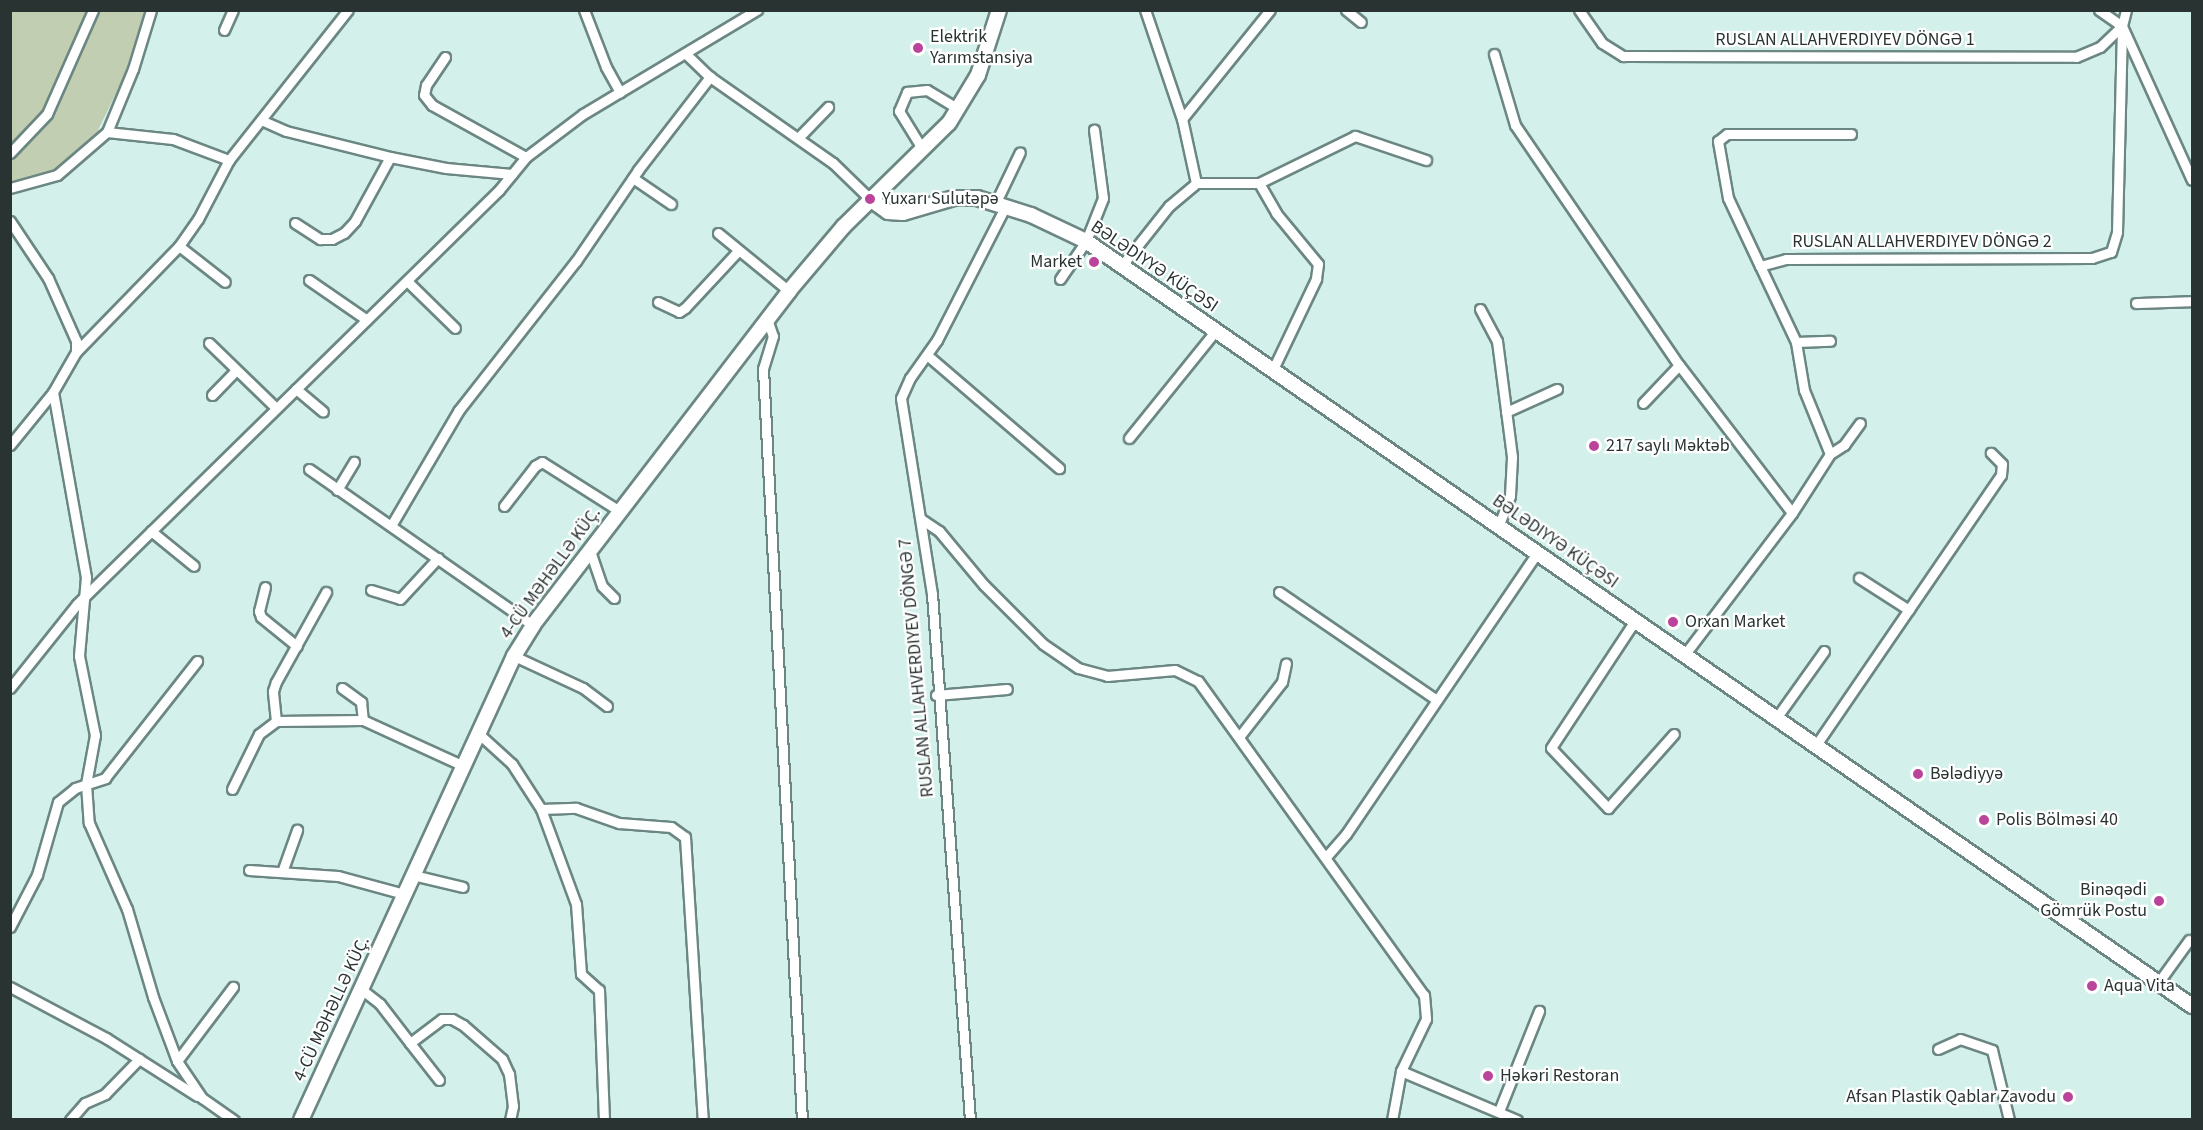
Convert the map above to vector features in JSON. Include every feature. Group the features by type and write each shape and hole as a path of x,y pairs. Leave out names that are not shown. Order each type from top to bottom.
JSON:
{"street":[{"path":"10,153 47,114 93,10"},
{"path":"10,188 57,175 106,132 133,69 151,10"},
{"path":"224,30 233,10"},
{"path":"10,445 53,392 76,352 178,246 198,219 229,160 348,10"},
{"path":"584,10 606,68 620,92"},
{"path":"10,688 87,594 407,281 512,174 525,157 620,92 757,10"},
{"name":"4-CÜ MƏHƏLLƏ KÜÇ.","path":"301,1119 514,656 533,624 618,510 789,291 870,199 923,150 959,109 978,75 999,10"},
{"path":"1145,10 1182,119 1196,183"},
{"path":"1182,119 1270,10"},
{"path":"1346,10 1361,22"},
{"name":"RUSLAN ALLAHVERDIYEV DÖNGƏ 1","path":"1579,10 1602,43 1623,56 2076,57 2100,47 2122,26"},
{"path":"2099,10 2122,26 2193,180"},
{"name":"RUSLAN ALLAHVERDIYEV DÖNGƏ 2","path":"1760,266 1786,259 2092,258 2110,252 2117,232 2122,26 2126,10"},
{"path":"686,54 710,77 799,137 856,182 870,199"},
{"path":"1494,54 1515,124 1679,365 1792,513"},
{"path":"445,57 426,85 424,95 432,105 525,157"},
{"path":"392,524 459,410 576,261 633,178 710,77"},
{"path":"923,150 899,111 907,92 927,90 959,109"},
{"path":"799,137 828,107"},
{"path":"261,120 286,131 390,157 446,168 512,174"},
{"path":"1060,279 1086,241 1103,198 1094,130"},
{"path":"106,132 173,139 229,160"},
{"path":"1830,454 1804,390 1796,342 1728,198 1718,141 1727,134 1851,134"},
{"path":"1123,264 1168,206 1196,183 1259,183 1354,136 1426,160"},
{"name":"RUSLAN ALLAHVERDIYEV DÖNGƏ 7","path":"970,1119 936,694 932,594 902,398 927,355 1001,204 1020,152"},
{"path":"295,223 320,239 332,240 344,233 355,221 390,157"},
{"path":"633,178 671,204"},
{"path":"1259,183 1276,213 1318,264 1316,279 1273,369"},
{"name":"BƏLƏDIYYƏ KÜÇƏSI","path":"870,199 894,213 954,198 1001,204 1086,241 1123,264 1215,330 1499,524 2193,1006"},
{"path":"11,223 63,307 74,331 76,352"},
{"path":"718,233 789,291"},
{"path":"178,246 225,282"},
{"path":"658,302 679,312 738,251"},
{"path":"309,280 367,320"},
{"path":"407,281 455,328"},
{"path":"2136,303 2193,302"},
{"path":"1480,309 1497,341 1512,479 1508,506 1499,524"},
{"path":"767,319 773,336 763,369 802,1119"},
{"path":"1129,438 1215,330"},
{"path":"1796,342 1830,341"},
{"path":"209,343 235,371 276,408"},
{"path":"927,355 1059,468"},
{"path":"1643,403 1679,365"},
{"path":"212,395 235,371"},
{"path":"296,389 323,412"},
{"path":"1506,412 1557,390"},
{"path":"53,392 69,462 87,594 80,656 95,735 86,784 89,824 127,909 160,1020 177,1060 202,1098"},
{"path":"1685,654 1792,513 1830,454 1845,446 1860,423"},
{"path":"1816,745 2001,475 2002,464 1990,453"},
{"path":"338,490 354,462"},
{"path":"504,506 535,466 542,462 618,510"},
{"path":"309,469 392,524 507,610 533,624"},
{"path":"921,519 939,531 997,599 1061,657 1092,674 1107,676 1183,672 1198,681 1424,995 1426,1019 1401,1071 1392,1119"},
{"path":"151,531 194,566"},
{"path":"589,549 602,586 614,598"},
{"path":"1326,857 1346,834 1538,551"},
{"path":"371,590 400,599 438,558"},
{"path":"1859,578 1909,610"},
{"path":"265,587 259,611 261,617 297,646"},
{"path":"276,721 273,691 326,592"},
{"path":"1279,592 1437,700"},
{"path":"1636,619 1551,748 1608,808 1674,734"},
{"path":"1777,717 1824,651"},
{"path":"514,656 583,688 607,706"},
{"path":"10,927 34,883 58,802 66,793 86,784 100,782 112,771 197,661"},
{"path":"1239,737 1282,682 1286,663"},
{"path":"342,688 361,702 363,720"},
{"path":"936,694 1007,689"},
{"path":"232,789 259,734 276,721 363,720 464,766"},
{"path":"479,734 512,764 541,809 578,912 581,974 599,990 604,1119"},
{"path":"541,809 576,808 619,823 671,827 685,837 704,1119"},
{"path":"282,872 297,830"},
{"path":"249,870 338,876 404,894"},
{"path":"413,875 463,887"},
{"path":"2158,983 2189,940"},
{"path":"10,987 139,1059 234,1119"},
{"path":"177,1060 233,987"},
{"path":"361,989 380,1004 439,1080"},
{"path":"1499,1111 1539,1011"},
{"path":"410,1042 442,1019 452,1018 463,1025 502,1059 509,1074 513,1106 510,1119"},
{"path":"1938,1049 1960,1039 1992,1050 2009,1119"},
{"path":"70,1119 85,1102 105,1094 139,1059"},
{"path":"1401,1071 1517,1119"}],"green space":[{"path":"11,11 144,11 129,67 97,132 57,170 28,181 11,182"}],"place":[{"name":"Elektrik Yarımstansiya","path":"918,48"},
{"name":"Yuxarı Sulutəpə","path":"870,199"},
{"name":"Market","path":"1094,262"},
{"name":"217 saylı Məktəb","path":"1594,446"},
{"name":"Orxan Market","path":"1673,622"},
{"name":"Bələdiyyə","path":"1918,774"},
{"name":"Polis Bölməsi 40","path":"1984,820"},
{"name":"Binəqədi Gömrük Postu","path":"2159,901"},
{"name":"Aqua Vita","path":"2092,986"},
{"name":"Həkəri Restoran","path":"1488,1076"},
{"name":"Afsan Plastik Qablar Zavodu","path":"2068,1097"}]}
